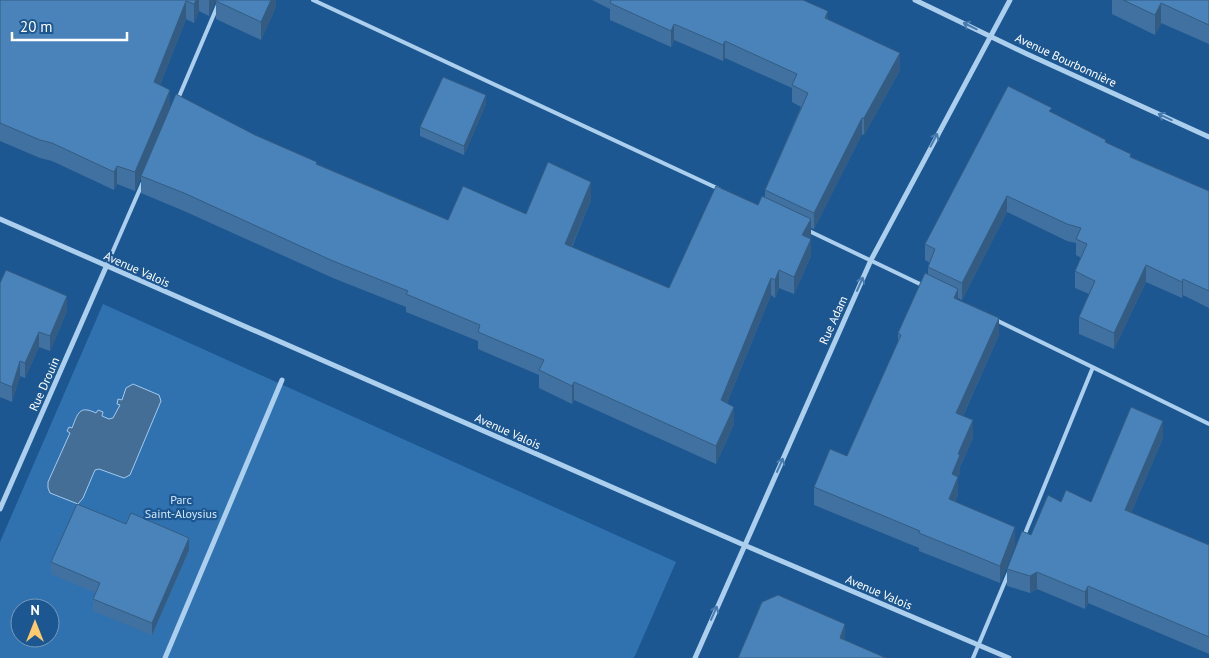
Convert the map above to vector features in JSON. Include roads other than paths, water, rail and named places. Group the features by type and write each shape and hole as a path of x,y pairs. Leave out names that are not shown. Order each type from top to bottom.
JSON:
{"street":[{"name":"Avenue Bourbonnière","path":"915,0 1209,137"},
{"name":"Rue Adam","path":"695,658 871,260 1010,0"},
{"name":"Avenue Valois","path":"0,219 744,545 1009,658"},
{"name":"Rue Drouin","path":"0,509 106,267"},
{"path":"164,658 282,380"}],"lane":[{"path":"174,108 220,0"},
{"path":"313,0 724,192"},
{"path":"106,267 144,179"},
{"path":"805,229 927,287"},
{"path":"988,316 1209,424"},
{"path":"1021,543 1093,367"},
{"path":"973,658 1009,571"}],"park label":[{"name":"Parc Saint-Aloysius","path":"181,506"}]}
